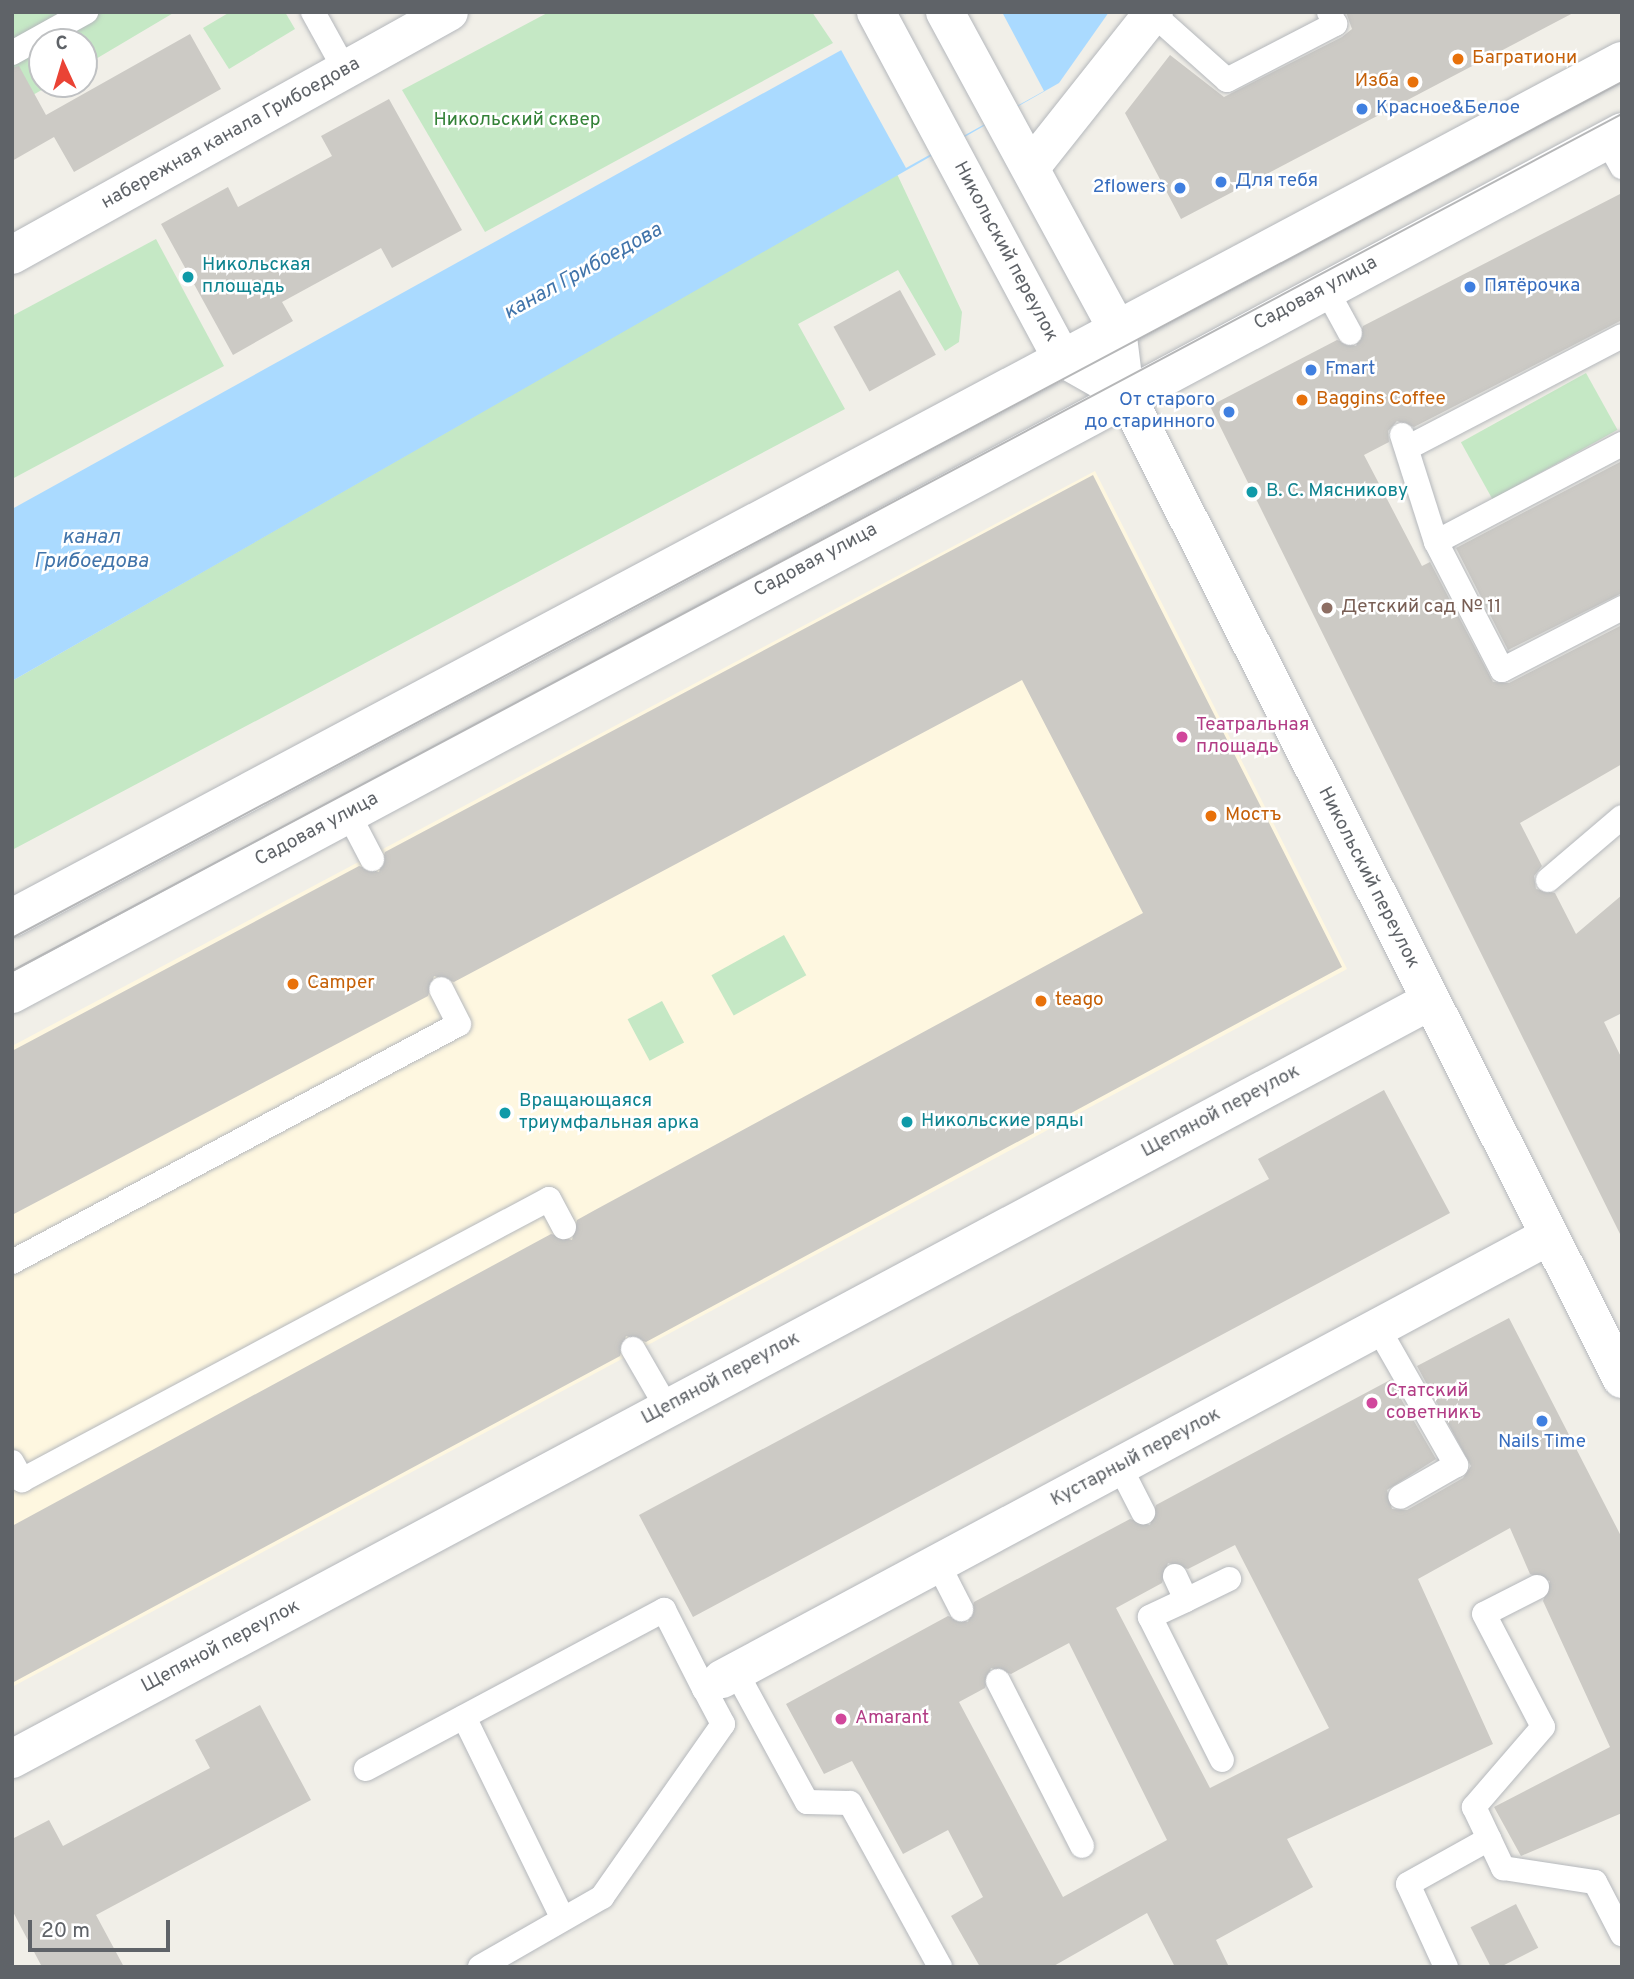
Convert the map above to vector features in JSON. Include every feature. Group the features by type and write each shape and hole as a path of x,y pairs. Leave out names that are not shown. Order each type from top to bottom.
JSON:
{"street":[{"name":"набережная канала Грибоедова","path":"12,255 449,12"},
{"path":"944,12 1004,116 1117,329 1125,393"},
{"path":"1031,167 1154,13"},
{"name":"Никольский переулок","path":"879,18 1060,357 1125,393 1622,1379"},
{"path":"12,918 1060,357 1622,61"},
{"name":"Садовая улица","path":"12,994 1125,393 1326,289 1617,146"},
{"name":"Щепяной переулок","path":"12,1759 1430,1000"},
{"name":"Кустарный переулок","path":"721,1680 1549,1236"}],"lane":[{"path":"12,53 86,12"},
{"path":"313,12 345,70"},
{"path":"1154,13 1227,80 1335,24 1329,12"},
{"path":"1326,289 1350,333"},
{"path":"1622,336 1405,441 1436,542 1502,670 1622,608"},
{"path":"1436,542 1622,444"},
{"path":"348,813 372,859"},
{"path":"1548,880 1622,817"},
{"path":"12,1262 459,1024 441,989"},
{"path":"12,1462 22,1480 549,1199 564,1227"},
{"path":"1378,1328 1456,1465 1400,1497"},
{"path":"633,1349 667,1408"},
{"path":"1119,1466 1143,1512"},
{"path":"938,1564 961,1609"},
{"path":"1175,1576 1186,1600"},
{"path":"1222,1760 1150,1617 1229,1580"},
{"path":"1536,1587 1484,1614 1543,1727 1474,1807 1503,1868 1595,1882 1622,1934"},
{"path":"366,1769 664,1610 721,1680 807,1802 850,1803 940,1967"},
{"path":"480,1967 562,1917 602,1897 723,1724 721,1680"},
{"path":"998,1681 1082,1846"},
{"path":"464,1717 562,1917"},
{"path":"1446,1967 1408,1884 1489,1839"}],"shaded area":[{"path":"1095,471 1347,969 12,1687 12,1046"}],"green space":[{"path":"12,12 175,12 98,58 98,28 28,28 28,98 12,107"},
{"path":"230,12 285,12 295,29 229,69 203,28"},
{"name":"Никольский сквер","path":"549,12 812,12 833,43 485,232 402,90"},
{"path":"897,174 962,312 959,342 945,351 898,270 798,324 845,409 12,850 12,681"},
{"path":"156,239 224,366 12,479 12,316"},
{"path":"1586,373 1618,430 1492,499 1461,442"},
{"path":"784,935 806,975 734,1015 711,975"},
{"path":"662,1001 684,1042 650,1061 628,1019"}],"water":[{"name":"канал Грибоедова","path":"910,12 1109,12 1059,83 12,681 12,509"}],"pier":[{"path":"910,12 1002,12 1044,91 906,168 840,48"}],"building":[{"path":"1346,12 1575,12 1181,219 1125,113 1170,55 1224,97 1342,37 1352,29"},
{"path":"190,34 221,89 74,172 54,137 12,161 12,68 19,66 28,82 28,98 37,98 46,115 76,98 98,98 98,86"},
{"path":"389,99 462,230 392,268 381,248 282,302 293,321 233,355 161,224 228,187 238,207 332,156 321,136"},
{"path":"1622,193 1622,320 1414,427 1397,421 1388,431 1389,442 1364,455 1422,566 1430,562 1493,682 1509,683 1622,625 1622,764 1520,823 1542,866 1534,876 1536,889 1555,893 1576,934 1622,895 1622,1013 1604,1022 1622,1059 1622,1238 1210,406 1337,340 1356,346 1363,326"},
{"path":"900,290 936,355 869,392 834,327"},
{"path":"1622,461 1622,593 1508,650 1456,548"},
{"name":"Никольские ряды","path":"1093,475 1342,967 646,1342 626,1336 620,1356 12,1683 12,1526 551,1234 572,1240 577,1220 1143,913 1022,680 454,982 434,976 428,996 12,1215 12,1051 359,866 379,872 385,852"},
{"path":"1384,1090 1450,1213 693,1617 639,1515 1269,1179 1258,1159"},
{"path":"1509,1318 1622,1538 1622,1813 1521,1856 1494,1807 1610,1747 1543,1601 1550,1581 1530,1574 1510,1528 1418,1579 1493,1744 1287,1839 1313,1887 1216,1940 1229,1967 1175,1967 1147,1913 1052,1967 980,1967 951,1916 983,1897 948,1830 903,1854 852,1761 824,1774 786,1704 948,1616 968,1622 974,1602 1130,1519 1150,1525 1156,1505 1390,1380 1436,1459 1387,1490 1392,1509 1407,1510 1463,1478 1471,1466 1417,1366","holes":["1235,1545 1329,1728 1210,1788 1116,1608 1162,1583 1168,1563 1188,1569","1069,1643 1167,1840 1063,1897 959,1702 985,1688 991,1668 1011,1674"]},
{"path":"260,1705 311,1800 96,1915 124,1967 42,1967 12,1910 12,1839 49,1820 63,1846 210,1768 195,1740"},
{"path":"1516,1904 1538,1948 1500,1967 1491,1967 1471,1927"}],"tram line":[{"path":"12,938 1622,82"},
{"path":"12,971 1622,114"}],"place":[{"name":"Багратиони","path":"1458,59"},
{"name":"Изба","path":"1413,82"},
{"name":"Красное&Белое","path":"1362,109"},
{"name":"Для тебя","path":"1221,182"},
{"name":"2flowers","path":"1180,188"},
{"name":"Никольская площадь","path":"188,277"},
{"name":"Пятёрочка","path":"1470,287"},
{"name":"Fmart","path":"1311,370"},
{"name":"Baggins Coffee","path":"1302,400"},
{"name":"От старого до старинного","path":"1229,412"},
{"name":"В. С. Мясникову","path":"1252,492"},
{"name":"Детский сад № 11","path":"1327,608"},
{"name":"Театральная площадь","path":"1182,737"},
{"name":"Мостъ","path":"1211,816"},
{"name":"Camper","path":"293,984"},
{"name":"teago","path":"1041,1001"},
{"name":"Вращающаяся триумфальная арка","path":"505,1113"},
{"name":"Никольские ряды","path":"907,1122"},
{"name":"Статский советникъ","path":"1372,1403"},
{"name":"Nails Time","path":"1542,1421"},
{"name":"Amarant","path":"841,1719"}]}
